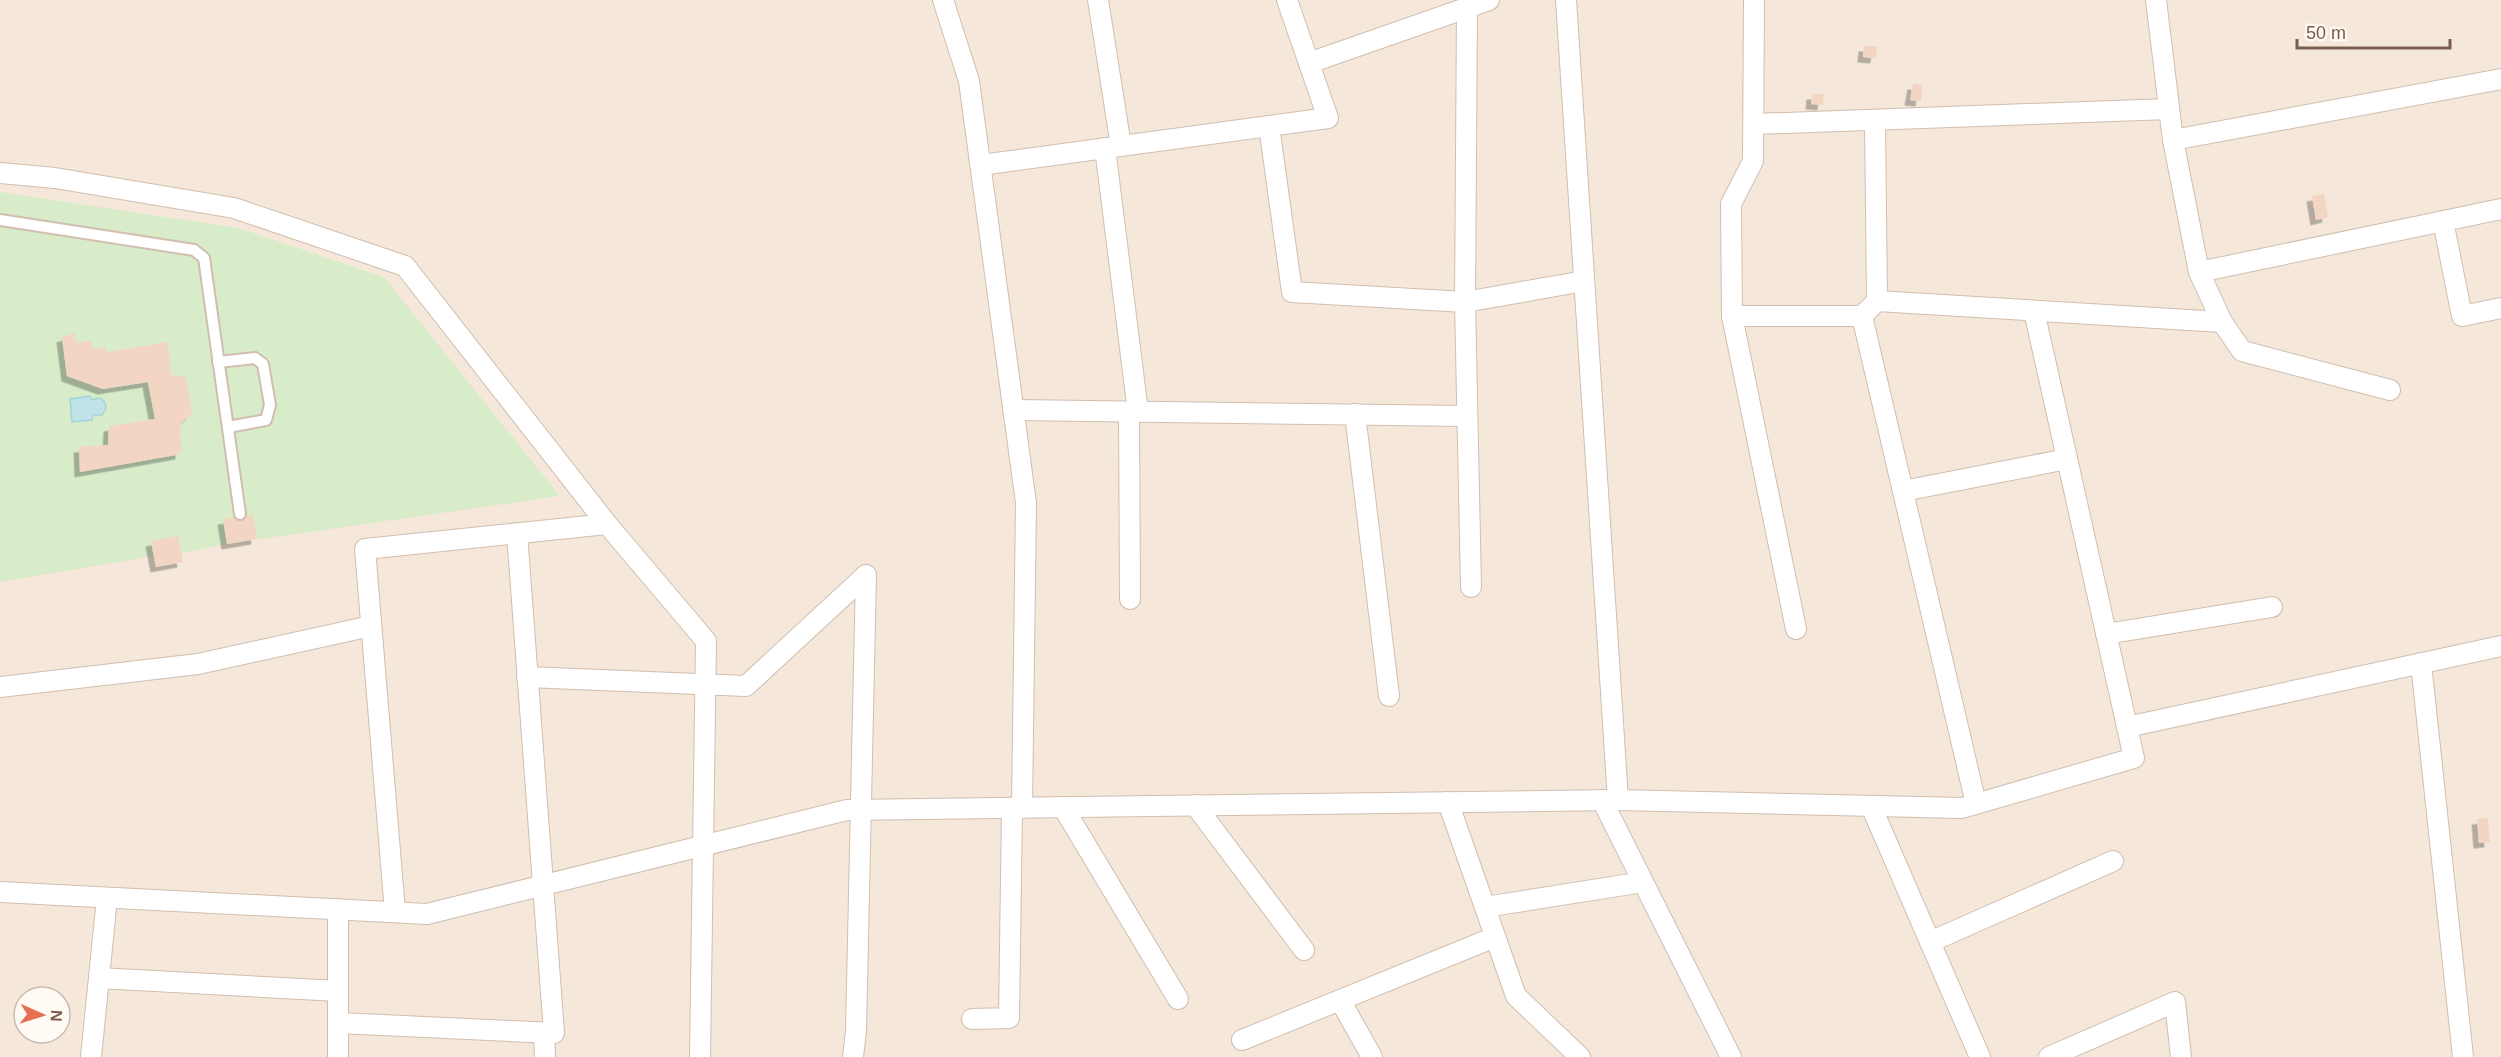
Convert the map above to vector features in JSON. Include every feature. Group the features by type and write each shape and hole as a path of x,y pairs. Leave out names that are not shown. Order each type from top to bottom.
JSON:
{"street":[{"path":"943,0 969,81 1026,502 1009,1018 972,1018"},
{"path":"1098,0 1113,147 1134,412 1130,600"},
{"path":"981,165 1328,118 1287,0"},
{"path":"1309,63 1490,0"},
{"path":"1566,0 1584,281 1610,800 1643,882 1731,1057"},
{"path":"1754,0 1753,161 1731,204 1732,316 1796,629"},
{"path":"2156,0 2173,140 2199,272 2222,322 2242,351 2390,390"},
{"path":"1467,8 1465,302 1471,587"},
{"path":"2173,140 2501,79"},
{"path":"1754,124 2169,109"},
{"path":"1732,316 1862,316 1877,301 1875,120"},
{"path":"1269,126 1292,292 1465,302 1584,281"},
{"path":"0,173 55,178 234,208 405,266 606,525 706,641 700,1057"},
{"path":"2199,272 2501,209"},
{"path":"2444,221 2462,316 2501,308"},
{"path":"1877,301 2222,322"},
{"path":"0,892 427,914 847,810 1610,800 1962,808 2134,758 2034,311"},
{"path":"1862,316 1976,804"},
{"path":"1013,410 1467,416"},
{"path":"1355,414 1389,696"},
{"path":"1903,491 2067,459"},
{"path":"395,912 365,549 606,525"},
{"path":"338,1023 554,1033 517,533"},
{"path":"527,677 746,686 866,575 856,1031 853,1057"},
{"path":"2106,634 2272,607"},
{"path":"0,687 198,664 371,626"},
{"path":"2127,727 2501,646"},
{"path":"2421,663 2463,1057"},
{"path":"1448,802 1516,996 1580,1057"},
{"path":"1195,806 1304,950"},
{"path":"1871,806 1980,1057"},
{"path":"1063,807 1178,999"},
{"path":"1930,942 2113,861"},
{"path":"1485,907 1643,882"},
{"path":"91,1057 107,898"},
{"path":"338,909 338,1057"},
{"path":"1242,1040 1495,937"},
{"path":"99,978 338,991"},
{"path":"1340,1000 1372,1057"},
{"path":"2049,1057 2175,1002 2181,1057"},
{"path":"544,1033 545,1057"}],"lane":[{"path":"0,220 194,250 204,258 240,514"},
{"path":"218,363 255,358 263,364 270,405 266,420 228,428"}],"shaded area":[{"path":"0,0 2501,0 2501,1057 0,1057"}],"green space":[{"path":"0,192 238,228 384,277 560,496 227,544 182,553 183,562 156,567 153,556 0,582"}],"water":[{"path":"90,396 92,400 100,398 105,402 106,408 102,415 93,415 92,420 72,422 70,399"}],"building":[{"path":"1864,46 1877,46 1876,58 1863,57"},
{"path":"1913,84 1923,85 1921,101 1910,100"},
{"path":"1812,94 1824,94 1823,105 1811,104"},
{"path":"2324,194 2328,217 2316,220 2312,196"},
{"path":"75,333 76,343 89,340 94,349 105,347 107,352 168,342 171,375 186,377 192,414 180,424 181,454 80,472 79,447 108,445 109,426 155,419 148,382 103,389 67,376 62,337"},
{"path":"253,515 257,539 227,544 223,519"},
{"path":"178,536 183,562 156,567 151,541"},
{"path":"2488,818 2490,842 2479,843 2477,819"}]}
